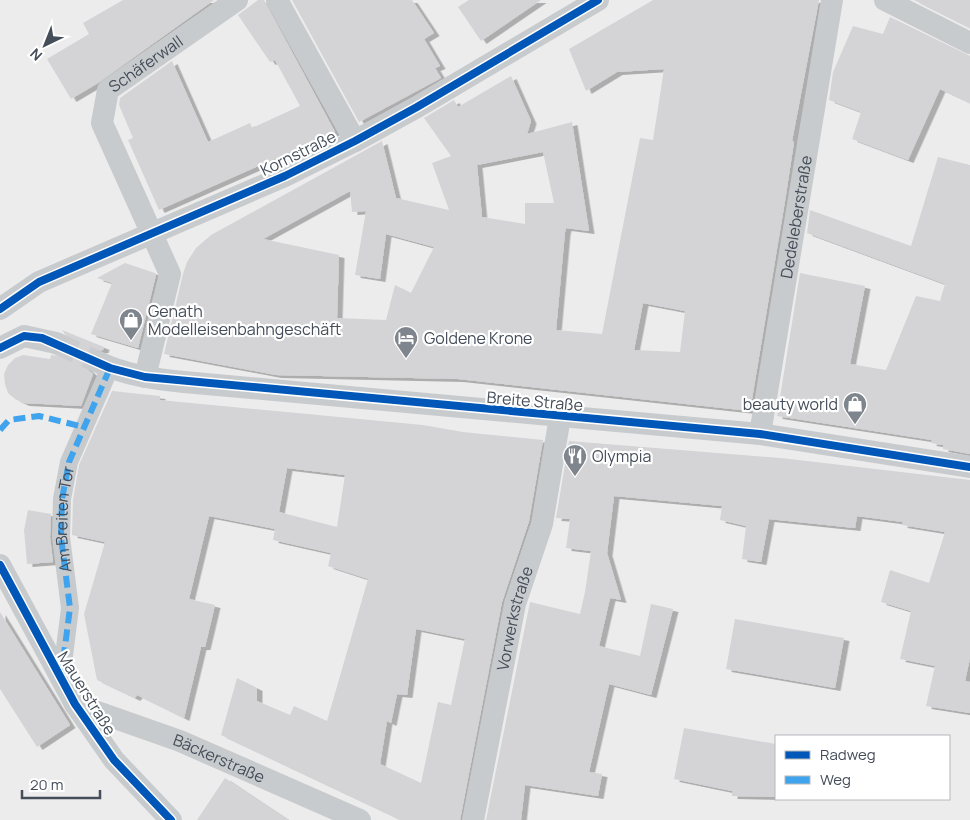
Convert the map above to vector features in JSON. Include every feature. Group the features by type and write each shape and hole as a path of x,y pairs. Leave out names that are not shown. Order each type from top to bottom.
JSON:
{"street":[{"name":"Schäferwall","path":"145,377 170,274 102,124 108,90 237,0"},
{"path":"277,0 355,141"},
{"name":"Kornstraße","path":"0,309 40,282 285,176 355,141 417,107 598,0"},
{"name":"Dedeleberstraße","path":"760,434 832,0"},
{"path":"885,0 970,43"},
{"path":"0,348 24,336 56,343"},
{"name":"Breite Straße","path":"104,365 145,377 560,417 760,434 970,467"},
{"name":"Am Breiten Tor","path":"60,680 70,608 61,536 62,499 69,462 104,365"},
{"name":"Vorwerkstraße","path":"474,820 514,604 542,524 560,417"},
{"name":"Mauerstraße","path":"0,565 60,680 75,704 114,760 171,820"},
{"name":"Bäckerstraße","path":"75,704 180,741 360,820"}],"building":[{"path":"123,0 214,0 98,83 71,99 47,59 89,34 83,23"},
{"path":"258,0 264,0 335,132 159,210 128,140 133,138 119,105 120,98 172,61 208,142 250,123 252,128 300,106 275,60 270,62 238,15"},
{"path":"292,0 412,0 434,33 424,39 440,66 435,68 441,78 359,122"},
{"path":"469,0 541,0 481,41 458,7"},
{"path":"653,0 819,0 792,141 794,142 785,201 750,411 458,379 276,375 164,354 183,274 187,262 196,248 211,235 382,141 396,198 449,210 432,163 451,156 424,118 454,100 458,107 511,76 531,121 527,134 572,122 589,231 566,228 556,330 602,334 640,138 653,140 664,69 617,72 586,91 569,49","holes":["543,152 554,203 525,203 525,224 482,217 477,165","350,191 352,212 366,211 355,275 380,279 386,234 434,247 411,293 395,285 386,320 337,318 339,255 263,239","643,303 685,311 680,352 634,350"]},
{"path":"914,0 970,0 970,28"},
{"path":"890,17 970,56 970,103 940,89 908,160 852,139 861,112 829,100 833,72 853,26 883,34"},
{"path":"938,157 970,165 970,454 943,449 943,445 931,443 932,440 777,416 800,273 865,286 850,364 886,370 916,296 940,301 945,284 807,233 810,210 911,246"},
{"path":"125,263 155,273 156,275 138,348 91,334 112,283 97,278"},
{"path":"62,330 104,347 103,350 91,351 86,357 87,369 93,374 81,406 24,403 15,399 8,393 5,384 4,374 8,365 15,358 23,355 50,359 51,355 60,356 65,352 69,340"},
{"path":"112,391 160,396 160,400 423,425 463,432 543,440 529,521 502,602 460,820 401,820 221,735 237,678 257,688 257,701 290,715 294,706 327,721 368,579 328,566 331,553 273,540 275,529 209,516 189,599 215,605 205,647 201,647 184,718 137,695 135,698 97,680 84,614 105,542 72,535 73,500 79,465","holes":["287,468 345,475 337,527 279,512","416,629 465,639 451,705 438,702 421,783 380,764 387,721 391,723 397,694 407,695"]},
{"path":"569,441 781,458 970,480 970,658 965,681 970,682 970,713 926,706 935,666 900,659 911,611 881,602 890,570 929,583 945,532 902,525 903,522 857,516 855,528 769,519 761,562 742,559 746,526 720,520 722,506 614,496 607,553 621,600 610,598 599,646 640,656 651,604 673,609 651,695 609,684 589,772 602,774 598,796 525,785 521,820 486,820 530,602 580,614 585,592 591,551 566,548 570,519 556,518"},
{"path":"28,510 51,514 50,537 53,562 27,564 24,530"},
{"path":"0,612 70,725 37,747 0,689"},
{"path":"735,619 844,638 835,688 726,669"},
{"path":"684,728 775,744 775,797 732,796 732,791 674,779"},
{"path":"225,778 288,820 197,820"}],"tunnel":[{"path":"56,343 98,362"}],"marked path":[{"path":"61,677 70,608 61,537 62,499 69,462 110,368"},
{"path":"0,430 9,420 39,416 84,427"}],"cycle path":[{"path":"0,309 39,282 285,176 355,141 417,107 598,0"},
{"path":"0,348 24,336 42,338 110,368 145,377 760,434 970,467"},
{"path":"0,565 75,704 114,760 171,820"}],"place":[{"name":"Genath Modelleisenbahngeschäft","path":"131,341"},
{"name":"Goldene Krone","path":"406,359"},
{"name":"beauty world","path":"855,425"},
{"name":"Olympia","path":"575,477"}]}
